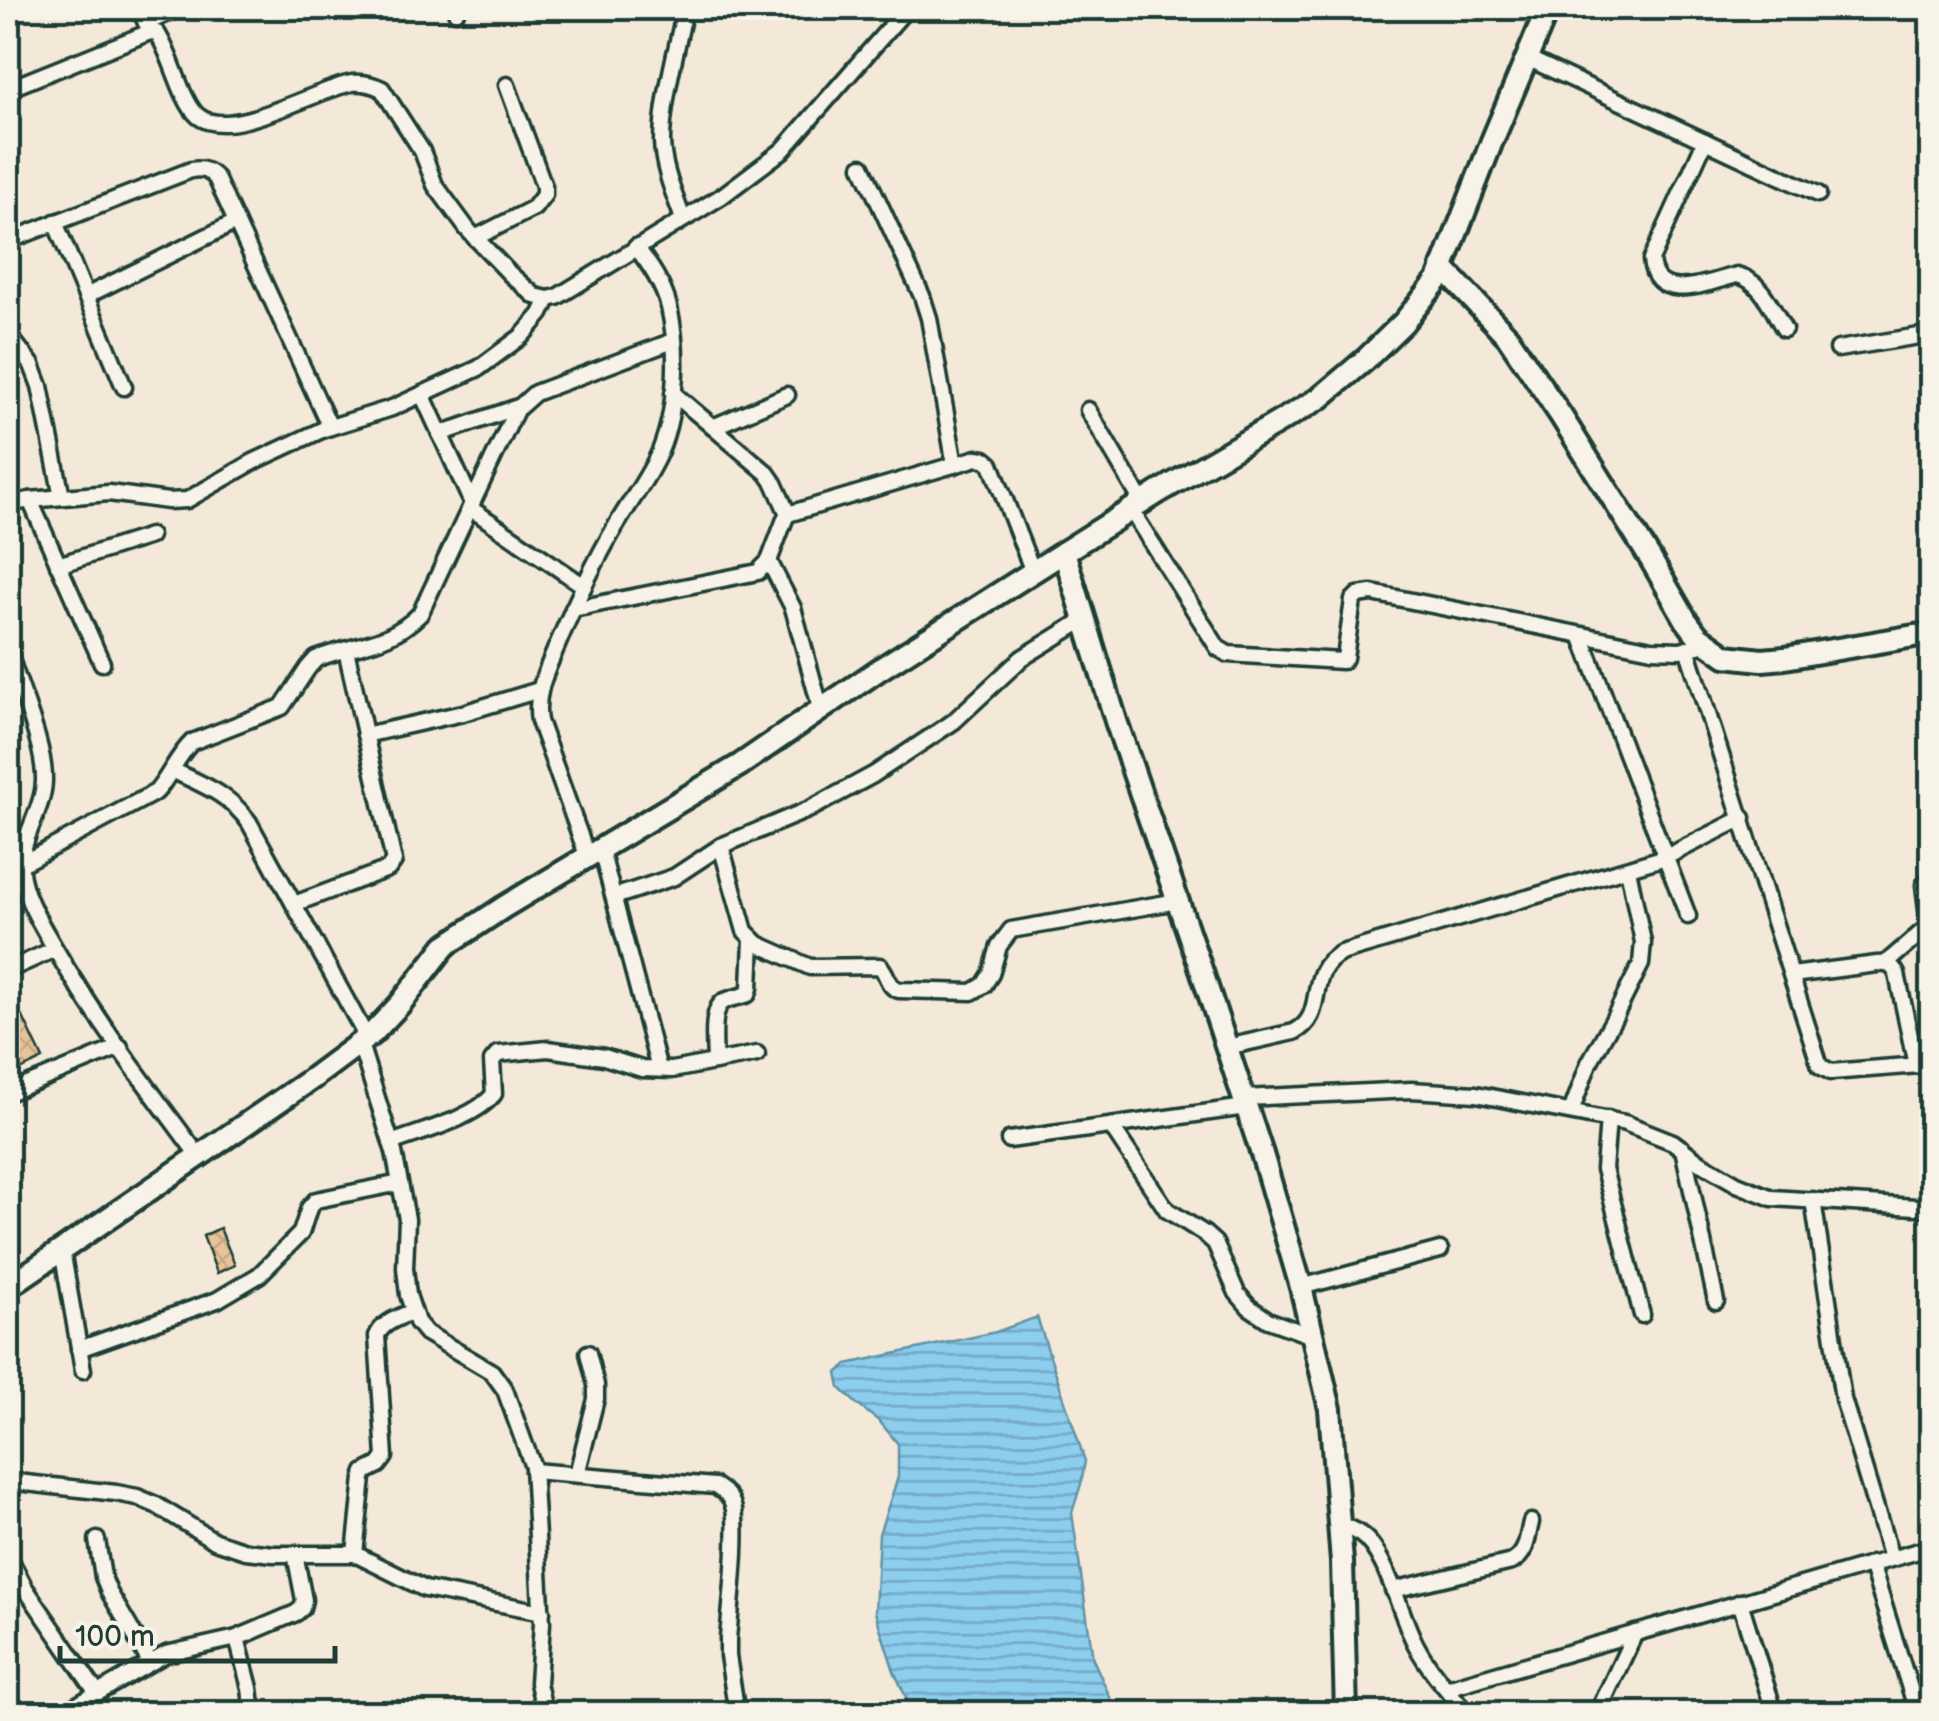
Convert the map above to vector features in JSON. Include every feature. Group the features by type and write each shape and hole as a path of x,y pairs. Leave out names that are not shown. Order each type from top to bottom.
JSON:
{"main road":[{"path":"8,1287 363,1041 400,1003 445,946 740,765 982,602 1320,398 1403,323 1438,280 1548,8"},
{"path":"1442,268 1508,337 1698,636 1698,646 1726,656 1762,660 1932,633"},
{"path":"1064,552 1116,722 1227,1047 1301,1287 1330,1409 1346,1714"}],"street":[{"path":"139,8 148,28 166,46 191,108 210,122 256,117 351,83 371,83 382,89 422,152 436,185 476,238 535,296 548,300"},
{"path":"8,89 148,28 180,8"},
{"path":"683,219 662,143 684,8"},
{"path":"8,504 108,493 168,502 187,500 253,462 330,427 392,408 479,368 522,336 548,300 722,196 783,150 907,8"},
{"path":"1527,58 1818,194"},
{"path":"476,238 534,208 544,194 507,85"},
{"path":"1705,142 1651,260 1652,269 1663,284 1678,289 1744,276 1760,290 1784,329"},
{"path":"862,166 929,318 955,464"},
{"path":"8,241 191,170 210,172 330,427"},
{"path":"56,222 124,387"},
{"path":"86,296 236,222"},
{"path":"636,247 654,271 669,306 676,372 669,424 659,454 572,609 536,703 539,721 614,896 659,1070"},
{"path":"8,334 32,365 40,386 62,497"},
{"path":"1838,349 1932,334"},
{"path":"440,434 518,407 535,393 673,341"},
{"path":"673,393 767,473 788,514"},
{"path":"422,394 471,506 584,586"},
{"path":"714,427 787,395"},
{"path":"15,868 156,792 192,742 282,707 316,659 388,638 407,628 420,614 518,407"},
{"path":"1088,410 1137,506 1218,648 1228,654 1342,661 1353,600 1372,593 1652,649 1698,646 1743,818 1820,1066 1826,1070 1924,1065 1893,966 1792,974"},
{"path":"572,609 758,572 770,561 788,514 976,458 990,464 1033,572"},
{"path":"30,500 102,664"},
{"path":"58,565 150,536"},
{"path":"770,561 793,608 821,710"},
{"path":"614,896 682,873 721,846 810,809 873,775 953,722 1022,658 1085,619"},
{"path":"1580,635 1688,916"},
{"path":"8,648 34,728 44,779 40,803 15,868"},
{"path":"294,904 393,866 346,650"},
{"path":"365,735 463,713 540,690"},
{"path":"172,770 224,795 249,822 363,1041 392,1143 407,1219 408,1295 417,1322 426,1333 492,1372 505,1390 533,1472 542,1612 538,1683 546,1714"},
{"path":"1227,1047 1303,1027 1313,1014 1316,985 1329,961 1666,857 1743,818"},
{"path":"721,846 752,940 810,967 880,966 890,985 899,990 972,992 984,985 999,946 1011,930 1178,901"},
{"path":"15,868 69,973 198,1156"},
{"path":"1572,1112 1589,1062 1641,964 1643,942 1628,868"},
{"path":"1886,964 1929,926 1924,885 1932,878"},
{"path":"715,1062 718,1006 748,994 752,940"},
{"path":"8,970 55,949"},
{"path":"8,1093 120,1047"},
{"path":"392,1143 476,1110 488,1101 494,1094 492,1061 498,1054 548,1049 659,1070 757,1054"},
{"path":"1009,1140 1245,1103 1411,1090 1476,1094 1625,1122 1673,1142 1737,1184 1772,1198 1932,1208"},
{"path":"1608,1119 1604,1170 1642,1316"},
{"path":"1112,1126 1167,1210 1214,1243 1237,1292 1249,1307 1268,1320 1312,1336"},
{"path":"1682,1149 1716,1301"},
{"path":"79,1349 217,1300 239,1288 259,1275 301,1234 316,1200 400,1184"},
{"path":"1813,1200 1843,1399 1891,1558"},
{"path":"62,1250 83,1370"},
{"path":"1301,1287 1440,1250"},
{"path":"355,1554 365,1472 385,1457 379,1330 413,1312"},
{"path":"577,1474 596,1399 588,1353"},
{"path":"533,1472 715,1486 727,1494 734,1506 735,1526 728,1656 737,1714"},
{"path":"8,1481 137,1498 156,1505 215,1541 246,1551 355,1554 425,1589 542,1612"},
{"path":"1393,1590 1512,1562 1524,1551 1531,1522"},
{"path":"1339,1524 1362,1535 1370,1544 1413,1642 1468,1714"},
{"path":"97,1540 108,1592 150,1662"},
{"path":"1446,1688 1932,1547"},
{"path":"8,1554 25,1588 97,1693"},
{"path":"61,1714 150,1662 189,1648 236,1638 296,1614 304,1600 294,1554"},
{"path":"1870,1564 1918,1714"},
{"path":"1740,1602 1775,1714"},
{"path":"1596,1714 1635,1633"},
{"path":"236,1638 253,1714"}],"water":[{"path":"1037,1317 1085,1461 1072,1513 1093,1659 1117,1713 906,1713 908,1702 875,1612 879,1534 898,1477 898,1444 880,1422 840,1388 837,1373 847,1364 996,1332"}],"building":[{"path":"23,1017 43,1059 8,1076 8,1024"},
{"path":"220,1228 235,1265 217,1273 203,1236"}]}
